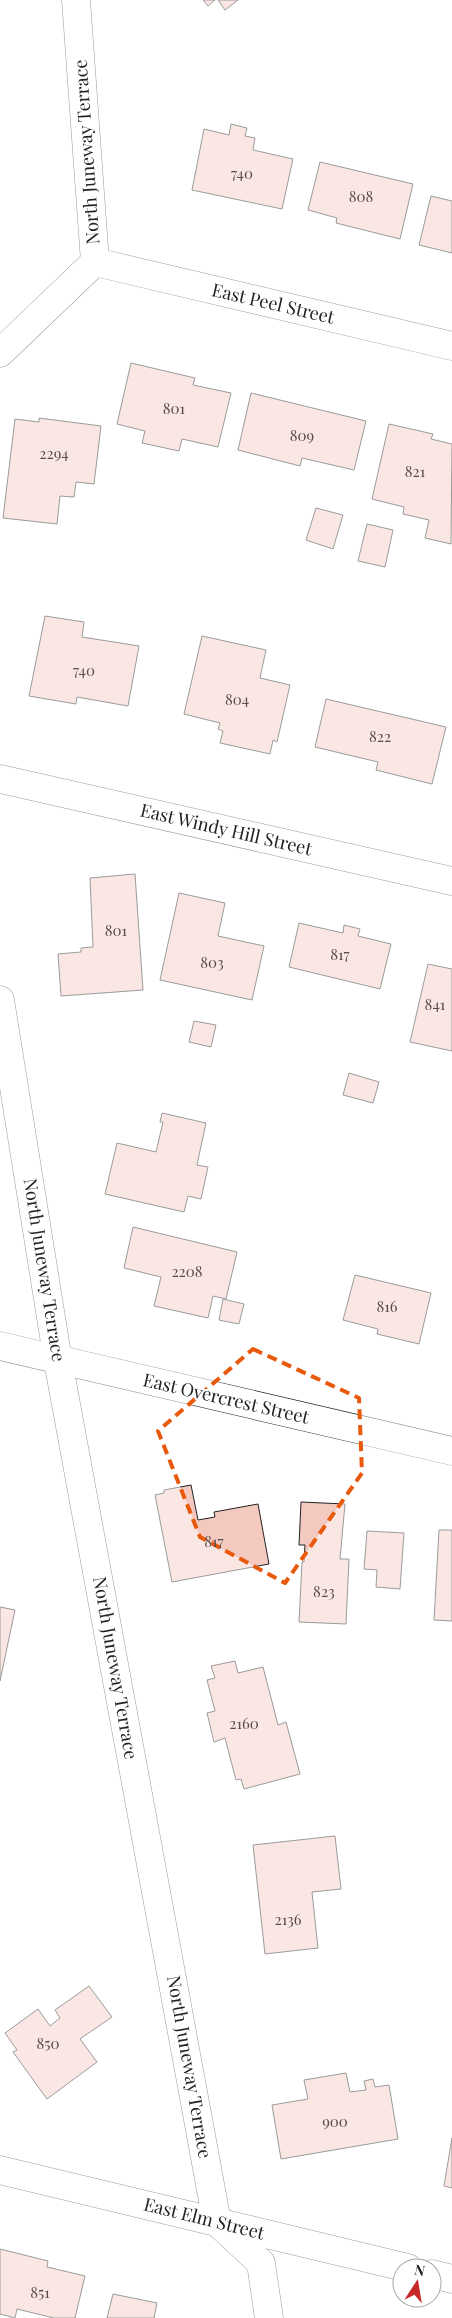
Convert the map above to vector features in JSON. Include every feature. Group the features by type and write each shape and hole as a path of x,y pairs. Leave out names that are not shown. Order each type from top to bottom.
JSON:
{"street":[{"name":"North Juneway Terrace","path":"0,353 95,262 76,0"},
{"name":"East Peel Street","path":"95,262 452,346"},
{"name":"East Windy Hill Street","path":"0,779 452,881"},
{"name":"North Juneway Terrace","path":"0,1000 58,1361 217,2222"},
{"name":"East Overcrest Street","path":"0,1346 452,1451"},
{"name":"East Elm Street","path":"0,2170 392,2264"},
{"path":"217,2222 261,2263 269,2318"}],"highlighted area":[{"path":"253,1349 359,1398 362,1473 285,1583 200,1537 158,1431"}],"building":[{"path":"203,0 215,0 208,6"},
{"path":"218,0 238,0 225,10"},
{"path":"231,124 247,128 245,136 255,138 253,150 293,159 282,209 192,190 204,129 229,135"},
{"path":"320,162 413,184 400,239 336,223 337,218 308,210"},
{"path":"431,196 452,201 452,253 419,245"},
{"path":"131,363 195,378 193,385 231,393 218,447 182,439 179,451 142,443 145,431 117,424"},
{"path":"251,393 366,421 354,470 302,458 300,466 238,450"},
{"path":"39,418 101,426 94,484 76,482 74,497 60,496 57,524 3,518 15,419 39,422"},
{"path":"389,424 433,434 431,439 452,444 451,544 425,538 429,520 403,514 404,507 372,499"},
{"path":"316,508 343,515 333,549 306,540"},
{"path":"367,524 393,530 385,567 358,561"},
{"path":"45,616 84,622 82,637 139,646 128,706 77,697 76,704 29,696"},
{"path":"202,636 266,650 260,678 290,685 277,742 273,740 270,754 220,743 223,731 218,729 220,723 184,714"},
{"path":"326,699 446,727 432,784 376,770 378,762 315,747"},
{"path":"135,874 143,990 61,996 58,954 81,952 81,948 93,947 90,878"},
{"path":"179,893 225,903 218,936 264,946 252,1000 160,980"},
{"path":"299,923 343,933 344,925 360,929 358,936 391,944 380,989 289,967"},
{"path":"428,964 452,969 452,1051 410,1042"},
{"path":"194,1021 216,1025 211,1047 189,1042"},
{"path":"349,1073 379,1082 373,1103 343,1095"},
{"path":"162,1113 206,1123 197,1165 208,1167 201,1199 188,1196 184,1212 105,1194 117,1143 156,1152 163,1122 160,1122"},
{"path":"133,1227 237,1252 226,1299 213,1296 208,1318 154,1306 161,1277 124,1268"},
{"path":"355,1275 431,1293 419,1344 377,1334 378,1329 343,1320"},
{"path":"223,1299 244,1304 239,1324 219,1320"},
{"path":"191,1485 198,1520 215,1517 214,1512 258,1504 269,1564 172,1582 155,1495 164,1493 164,1490"},
{"path":"301,1502 345,1504 340,1559 349,1559 346,1624 299,1622 302,1562 304,1562 305,1545 299,1545"},
{"path":"439,1530 452,1530 452,1621 434,1620"},
{"path":"367,1531 404,1533 400,1589 376,1587 377,1570 364,1569"},
{"path":"0,1607 15,1610 0,1681"},
{"path":"235,1661 238,1673 263,1667 278,1725 286,1722 300,1774 244,1789 241,1779 236,1780 225,1738 214,1742 207,1713 215,1711 207,1680 215,1678 211,1666"},
{"path":"335,1836 341,1889 312,1892 318,1948 265,1954 253,1845"},
{"path":"89,1986 112,2017 80,2039 97,2062 47,2099 13,2052 17,2050 5,2033 38,2009 50,2026 60,2018 55,2010"},
{"path":"346,2073 350,2092 366,2090 364,2081 373,2079 375,2087 389,2085 398,2139 281,2159 272,2105 308,2099 304,2080"},
{"path":"452,2138 452,2188 444,2186"},
{"path":"0,2249 48,2261 47,2267 85,2276 75,2318 54,2318 17,2309 15,2318 0,2314"},
{"path":"113,2294 157,2303 154,2318 107,2318"}]}
